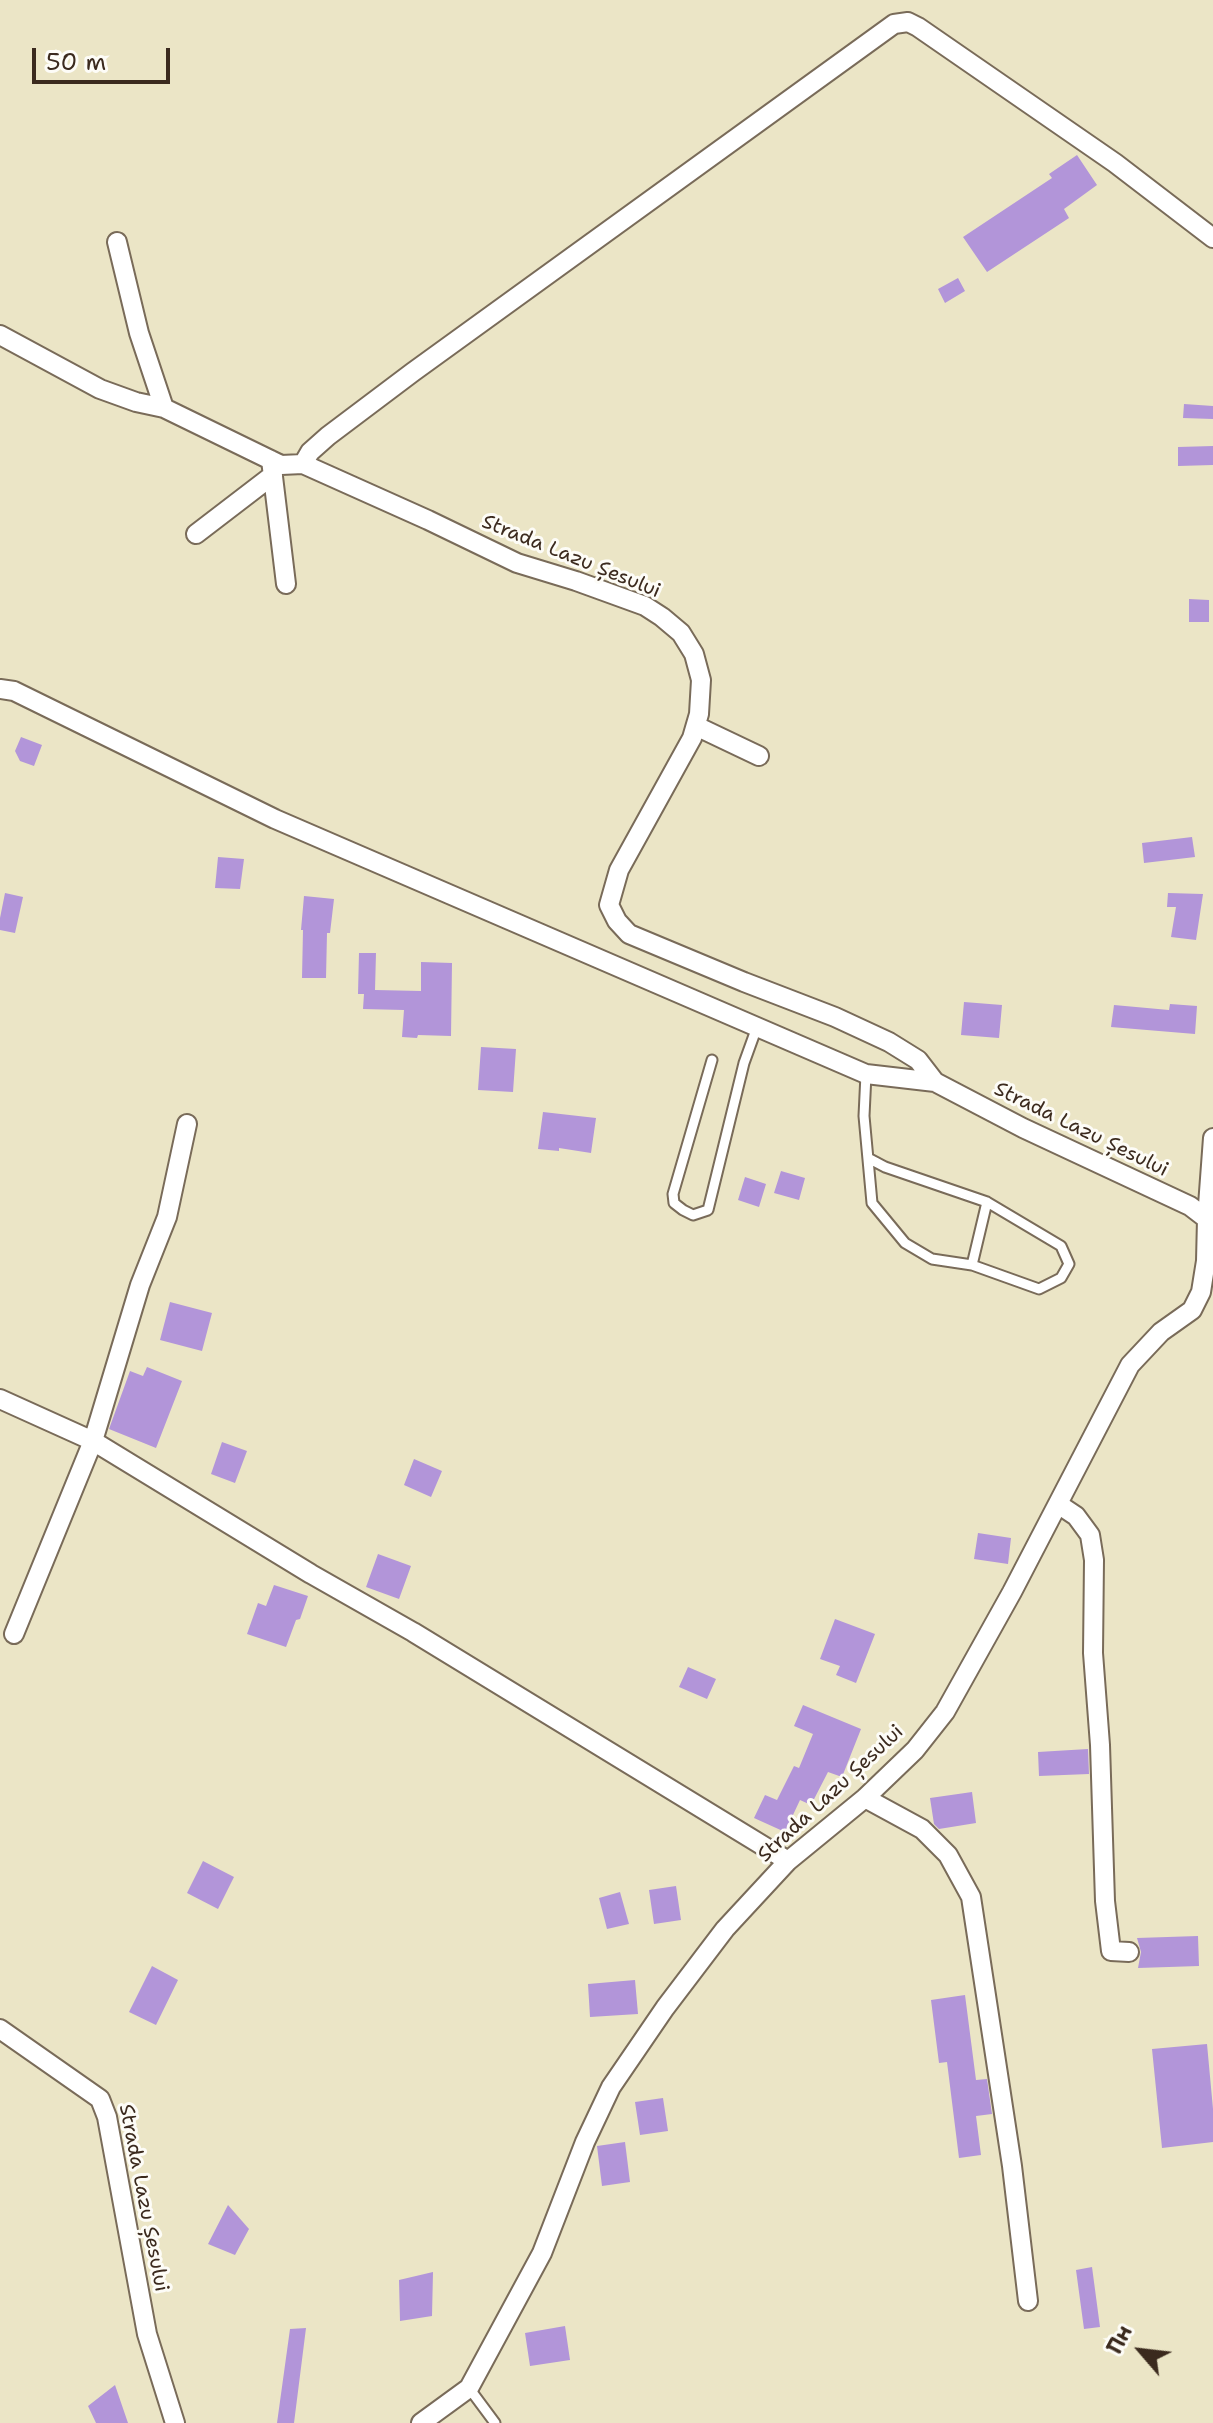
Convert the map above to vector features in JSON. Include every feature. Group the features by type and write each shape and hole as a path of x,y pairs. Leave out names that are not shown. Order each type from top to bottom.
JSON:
{"street":[{"path":"303,464 310,452 328,436 425,363 894,24 908,22 918,27 1115,163 1213,238"},
{"path":"117,242 139,333 164,408"},
{"name":"Strada Lazu Șesului","path":"0,335 100,389 164,408 272,468 303,464 517,563 631,601 662,617 681,633 694,654 701,680 699,714 692,738 619,870 609,905 617,921 629,934 889,1042 918,1060 935,1082"},
{"path":"196,534 272,468"},
{"path":"272,468 286,584"},
{"path":"0,706 7,690"},
{"name":"Strada Lazu Șesului","path":"7,690 275,819 866,1074 935,1082 1036,1134 1190,1206 1210,1221"},
{"path":"696,726 759,756"},
{"path":"14,1634 93,1441 140,1285 167,1217 187,1124"},
{"name":"Strada Lazu Șesului","path":"421,2423 469,2388 542,2253 585,2142 611,2087 665,2008 725,1929 788,1861 865,1798 915,1750 945,1712 1012,1592 1130,1365 1161,1332 1192,1310 1201,1292 1210,1221 1213,1138"},
{"path":"0,1399 93,1441 788,1861"},
{"path":"1058,1504 1076,1516 1090,1535 1094,1560 1093,1653 1100,1745 1105,1901 1111,1951 1129,1952"},
{"path":"865,1798 922,1829 948,1855 971,1897 1010,2151 1028,2301"},
{"name":"Strada Lazu Șesului","path":"0,2029 100,2099 107,2117 147,2334 175,2423"}],"lane":[{"path":"712,1060 673,1194 674,1203 693,1215 708,1210 744,1063 757,1027"},
{"path":"866,1074 864,1116 872,1203 905,1243 932,1259 972,1265 1039,1289 1061,1278 1069,1264 1061,1246 987,1202 885,1167 868,1158"},
{"path":"972,1265 987,1202"},
{"path":"469,2388 495,2423"}],"building":[{"path":"1077,155 1097,185 1064,209 1069,218 987,272 963,237 1052,178 1049,174"},
{"path":"958,278 965,291 945,303 938,289"},
{"path":"1184,404 1213,406 1213,419 1183,418"},
{"path":"1213,446 1213,465 1178,466 1178,447"},
{"path":"1189,599 1209,600 1209,622 1189,622"},
{"path":"21,737 42,745 34,766 20,761 15,751"},
{"path":"1192,837 1195,857 1144,863 1142,843"},
{"path":"218,857 244,859 240,889 215,888"},
{"path":"5,893 23,897 15,933 0,930"},
{"path":"1168,893 1203,894 1196,940 1171,937 1176,907 1167,907"},
{"path":"304,896 334,899 330,933 327,933 326,978 302,978"},
{"path":"359,953 376,953 375,990 421,991 421,962 452,963 451,1036 402,1037 404,1010 363,1009 364,994 358,994"},
{"path":"964,1002 1002,1005 999,1038 961,1035"},
{"path":"1170,1004 1197,1006 1195,1034 1111,1027 1114,1005 1169,1010"},
{"path":"481,1047 516,1049 513,1092 478,1090"},
{"path":"543,1112 596,1118 591,1153 559,1148 559,1151 538,1149"},
{"path":"781,1171 805,1178 799,1200 774,1193"},
{"path":"745,1177 766,1184 759,1207 738,1200"},
{"path":"170,1302 212,1313 202,1351 160,1340"},
{"path":"147,1367 182,1381 156,1448 109,1429 130,1371 143,1376"},
{"path":"222,1442 247,1451 235,1483 211,1474"},
{"path":"414,1459 442,1471 431,1497 404,1485"},
{"path":"978,1533 1011,1538 1008,1564 974,1559"},
{"path":"378,1554 411,1566 399,1599 366,1587"},
{"path":"274,1585 308,1596 286,1647 247,1634 258,1603 266,1606"},
{"path":"835,1619 875,1634 856,1683 836,1675 840,1666 820,1659"},
{"path":"688,1667 716,1679 707,1699 679,1687"},
{"path":"803,1705 861,1729 842,1777 828,1772 811,1805 800,1800 785,1832 754,1818 765,1795 777,1800 794,1766 799,1768 813,1734 794,1726"},
{"path":"1088,1749 1089,1774 1039,1776 1038,1752"},
{"path":"972,1792 976,1823 939,1829 934,1824 930,1798"},
{"path":"203,1861 234,1877 218,1909 187,1893"},
{"path":"676,1886 681,1920 654,1924 649,1890"},
{"path":"620,1892 629,1924 607,1929 599,1898"},
{"path":"1198,1936 1199,1966 1138,1968 1141,1952 1137,1938"},
{"path":"152,1966 178,1980 156,2025 129,2012"},
{"path":"635,1980 638,2014 590,2017 588,1984"},
{"path":"965,1995 976,2080 987,2079 992,2114 976,2116 981,2155 959,2158 947,2062 939,2063 931,2000"},
{"path":"1207,2044 1213,2142 1162,2148 1152,2049"},
{"path":"663,2098 668,2131 640,2135 635,2102"},
{"path":"625,2142 630,2182 602,2186 597,2146"},
{"path":"228,2205 249,2229 235,2255 208,2244"},
{"path":"1092,2267 1100,2327 1084,2329 1076,2270"},
{"path":"433,2272 432,2316 400,2321 399,2280"},
{"path":"565,2326 570,2360 530,2366 525,2333"},
{"path":"306,2328 294,2423 277,2423 290,2329"},
{"path":"115,2385 128,2423 96,2423 88,2406"}]}
